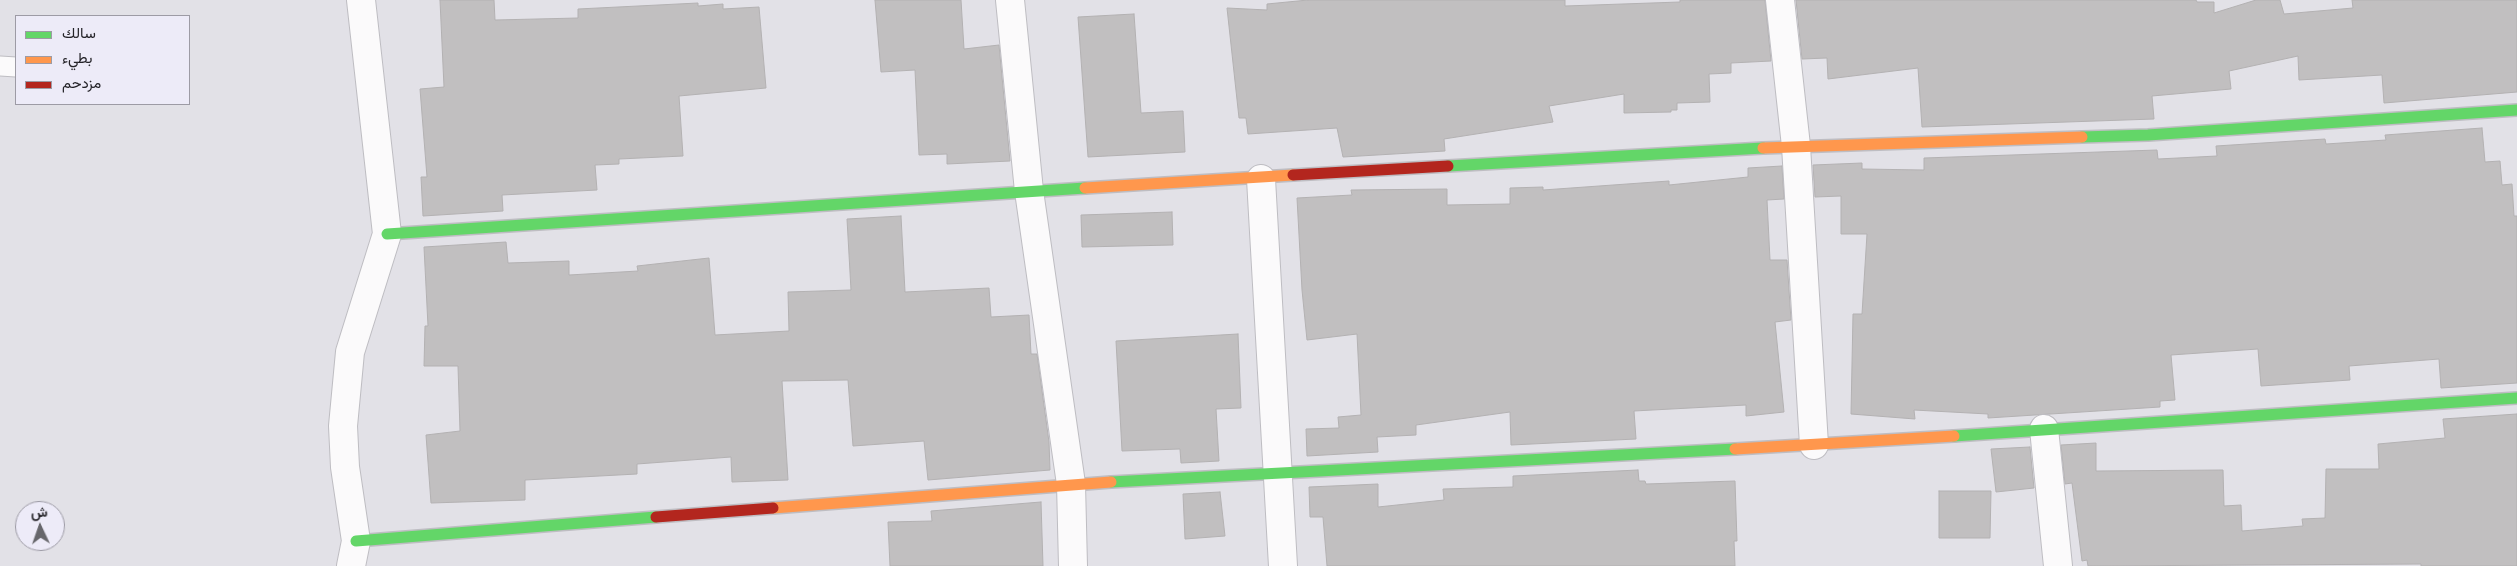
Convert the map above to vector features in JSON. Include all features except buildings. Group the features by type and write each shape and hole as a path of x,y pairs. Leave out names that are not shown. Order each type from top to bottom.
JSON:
{"street":[{"path":"361,0 387,234 350,352 343,426 345,467 354,554 1071,484 1814,444 2332,412 2517,398"},
{"path":"1010,0 1029,191 1071,484 1073,566"},
{"path":"1780,0 1796,146 1814,444"},
{"path":"387,234 1029,191 1261,179 1796,146 2148,135 2517,110"},
{"path":"1261,179 1283,566"},
{"path":"2044,429 2058,566"}],"lane":[{"path":"0,66 15,67"}],"traffic: fast":[{"path":"2082,137 2148,135 2517,110"},
{"path":"1448,166 1763,148"},
{"path":"387,234 1085,188"},
{"path":"1954,436 2517,398"},
{"path":"1111,482 1735,449"},
{"path":"356,541 656,517"}],"traffic: slow":[{"path":"1763,148 2082,137"},
{"path":"1085,188 1293,175"},
{"path":"1735,449 1954,436"},
{"path":"773,508 1111,482"}],"traffic: jam":[{"path":"1293,175 1448,166"},
{"path":"656,517 773,508"}]}
